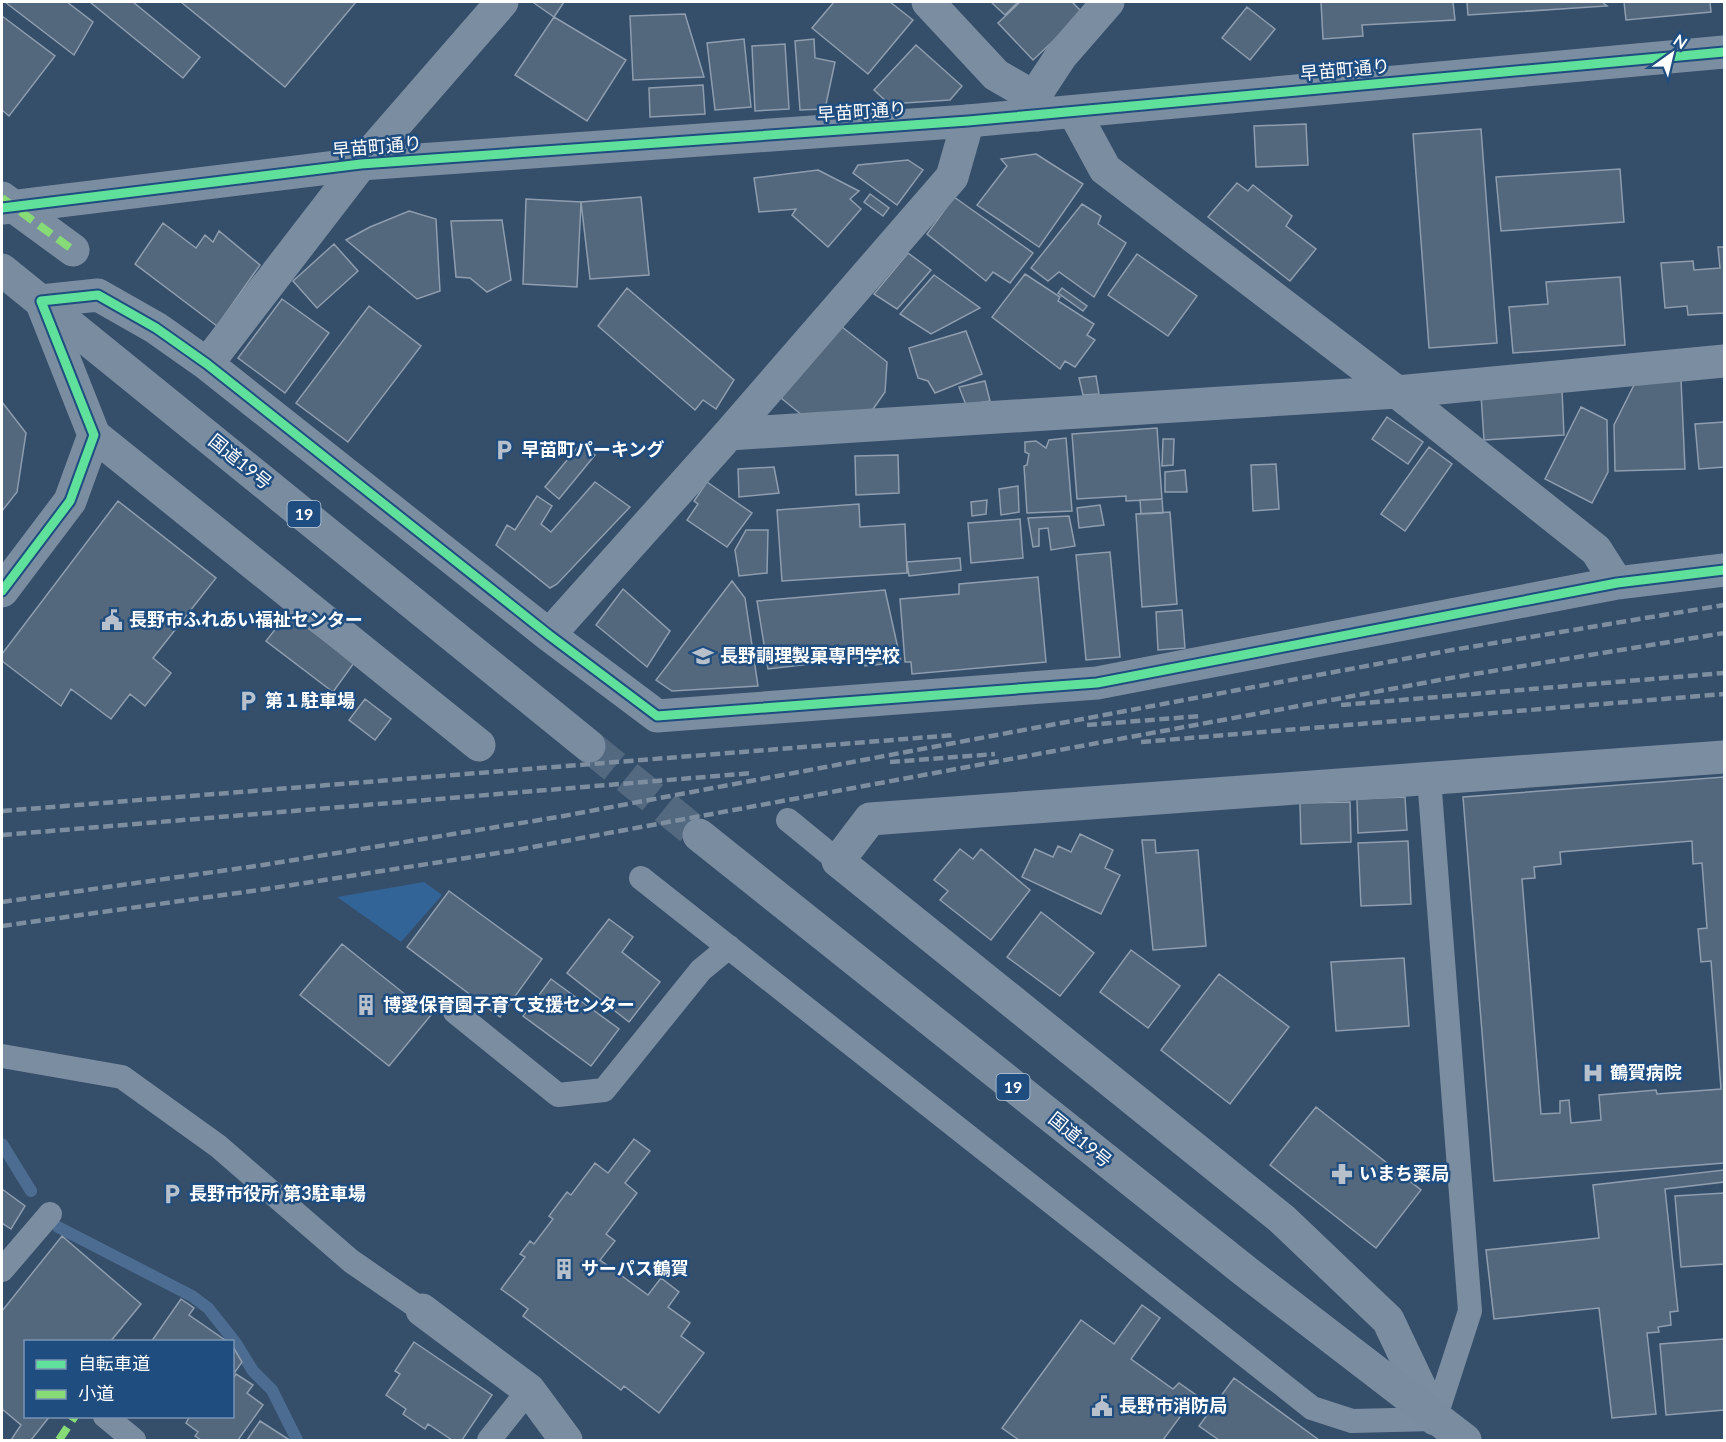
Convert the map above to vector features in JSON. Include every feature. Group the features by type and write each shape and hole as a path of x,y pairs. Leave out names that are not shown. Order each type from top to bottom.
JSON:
{"highway":[{"name":"国道19号","path":"2,270 589,746"},
{"name":"国道19号","path":"699,835 1245,1271 1465,1440"}],"street":[{"path":"207,364 361,164 502,2"},
{"path":"928,2 996,75 1035,106 1061,56 1108,2"},
{"name":"早苗町通り","path":"2,208 361,164 968,121 1035,106 1074,112 1725,52"},
{"path":"1074,112 1105,169 1397,393 1596,550 1617,583"},
{"path":"549,635 729,434 952,177 968,121"},
{"path":"2,198 72,250"},
{"path":"479,745 94,435 41,300 98,295 156,328 207,364 549,635 657,716 1097,683 1617,583 1725,570"},
{"path":"729,434 1397,393 1725,361"},
{"path":"2,591 70,501 94,435"},
{"path":"1435,1419 1388,1320 1290,1227 838,861 870,819 1725,757"},
{"path":"422,1310 529,1390 566,1440"}],"lane":[{"path":"641,878 1312,1408 1352,1421 1435,1419 1470,1311 1429,778"},
{"path":"788,820 838,861"},
{"path":"455,1012 558,1095 604,1090 701,970 729,947"},
{"path":"2,1056 122,1077 218,1146 351,1261 422,1310"},
{"path":"2,1270 50,1214"},
{"path":"489,1440 529,1390"},
{"path":"107,1418 134,1440"}],"shaded area":[{"path":"424,882 442,895 401,942 337,897"}],"building":[{"path":"5,2 67,2 93,22 74,55"},
{"path":"90,2 133,2 200,57 183,78"},
{"path":"181,2 356,2 285,87"},
{"path":"535,2 564,2 554,17"},
{"path":"834,2 890,2 913,20 868,74 812,28"},
{"path":"991,2 1018,2 1005,15"},
{"path":"1020,2 1072,2 1083,13 1033,60 998,23"},
{"path":"1321,2 1453,2 1455,20 1362,25 1363,36 1323,39"},
{"path":"1467,2 1602,2 1607,6 1468,15"},
{"path":"1624,2 1710,2 1711,12 1626,20"},
{"path":"1247,7 1275,29 1250,60 1222,38"},
{"path":"685,14 704,77 633,80 630,16"},
{"path":"2,16 55,56 9,116 2,110"},
{"path":"554,17 626,60 587,121 515,75"},
{"path":"744,39 751,107 715,110 707,43"},
{"path":"814,39 815,58 835,62 825,109 800,110 795,41"},
{"path":"785,44 789,109 755,111 752,46"},
{"path":"916,45 962,86 950,100 889,104 874,90"},
{"path":"703,85 705,114 650,117 649,88"},
{"path":"1306,124 1308,165 1256,167 1254,126"},
{"path":"1481,129 1497,343 1429,348 1413,134"},
{"path":"1036,154 1083,184 1039,247 977,205 1007,166 1001,159"},
{"path":"908,160 923,170 897,205 853,173 858,165"},
{"path":"1620,169 1624,222 1501,231 1496,177"},
{"path":"818,170 859,191 850,199 861,209 828,247 792,215 796,209 759,212 754,178"},
{"path":"1237,183 1248,191 1253,185 1292,216 1286,226 1316,249 1290,281 1208,217"},
{"path":"870,194 889,208 883,216 864,202"},
{"path":"641,197 649,275 590,279 581,202"},
{"path":"954,197 1033,253 1010,283 993,272 986,281 927,234"},
{"path":"526,199 581,202 577,287 523,284"},
{"path":"1082,204 1101,216 1098,224 1126,243 1094,297 1059,272 1048,281 1031,268"},
{"path":"409,211 436,219 440,291 417,299 346,240"},
{"path":"502,220 511,280 487,292 470,278 456,277 451,221"},
{"path":"163,223 196,248 205,235 213,242 219,231 260,265 217,326 135,264"},
{"path":"334,244 358,271 317,308 293,281"},
{"path":"1718,247 1724,247 1724,313 1688,315 1687,306 1665,308 1661,263 1693,261 1694,270 1720,268"},
{"path":"908,253 931,270 897,309 874,294"},
{"path":"1137,254 1197,296 1168,336 1108,295"},
{"path":"1025,274 1060,297 1058,301 1094,324 1087,335 1095,340 1075,367 1065,361 1060,369 992,317"},
{"path":"934,275 980,308 931,334 900,314"},
{"path":"1620,277 1625,345 1513,353 1509,307 1548,304 1546,282"},
{"path":"627,288 734,380 716,409 703,400 695,410 598,326"},
{"path":"1062,288 1087,306 1083,311 1058,293"},
{"path":"282,299 329,333 285,393 238,358"},
{"path":"369,306 421,346 348,442 296,403"},
{"path":"842,327 887,362 885,392 871,412 808,420 781,398"},
{"path":"966,331 982,374 935,393 928,381 918,378 909,348"},
{"path":"1096,376 1099,394 1083,395 1079,378"},
{"path":"1681,380 1685,469 1615,471 1614,425 1636,381"},
{"path":"985,381 990,401 966,405 959,387"},
{"path":"1562,390 1564,435 1484,440 1481,395"},
{"path":"2,402 26,433 17,492 2,511"},
{"path":"1581,407 1607,420 1608,472 1592,503 1545,479"},
{"path":"1387,417 1423,442 1408,464 1372,439"},
{"path":"1724,422 1724,467 1699,469 1695,424"},
{"path":"1157,428 1162,499 1126,501 1126,496 1077,499 1072,434"},
{"path":"1066,438 1072,511 1027,513 1024,466 1027,465 1029,454 1025,452 1025,442 1036,441 1046,448 1049,440"},
{"path":"1163,439 1174,439 1173,465 1162,466"},
{"path":"581,443 595,455 559,499 545,487"},
{"path":"1429,447 1452,464 1405,531 1381,514"},
{"path":"898,455 899,493 856,495 855,456"},
{"path":"1276,464 1279,509 1253,511 1251,465"},
{"path":"774,467 779,493 739,497 738,469"},
{"path":"1185,470 1187,492 1165,492 1165,472"},
{"path":"595,482 630,507 557,584 550,588 496,545 507,525 515,530 537,496 552,506 541,524 551,532"},
{"path":"707,482 752,513 727,547 687,520 698,504 694,501"},
{"path":"1018,486 1019,512 1001,515 999,489"},
{"path":"1162,499 1163,513 1141,514 1140,500"},
{"path":"987,500 986,514 972,516 971,502"},
{"path":"118,501 216,578 153,658 171,673 145,706 130,694 111,719 71,689 61,706 2,661 2,654"},
{"path":"859,504 860,527 905,524 907,573 782,581 777,510"},
{"path":"1100,505 1104,525 1079,528 1077,508"},
{"path":"1170,512 1177,604 1142,607 1136,514"},
{"path":"1069,516 1075,546 1051,550 1048,528 1039,529 1039,546 1033,547 1028,518"},
{"path":"1020,519 1023,558 971,563 968,523"},
{"path":"746,530 768,530 767,573 739,576 735,550"},
{"path":"1110,552 1120,657 1086,660 1076,555"},
{"path":"960,558 961,570 909,576 907,562"},
{"path":"1038,577 1046,662 912,674 911,662 905,662 900,599 959,594 959,584"},
{"path":"732,581 745,598 758,686 672,691 656,680"},
{"path":"623,589 670,631 647,667 596,625"},
{"path":"885,590 901,662 865,666 862,658 768,669 757,601"},
{"path":"1182,610 1185,648 1158,650 1156,612"},
{"path":"288,613 354,663 333,692 266,641"},
{"path":"365,699 391,719 375,740 349,720"},
{"path":"1724,777 1724,1163 1494,1181 1463,797","holes":["1692,841 1693,864 1702,863 1707,928 1698,929 1701,962 1711,961 1721,1089 1657,1094 1656,1090 1599,1095 1601,1120 1571,1123 1569,1100 1560,1101 1560,1113 1541,1114 1522,879 1535,878 1534,867 1561,864 1560,852"]},
{"path":"1405,797 1407,830 1358,833 1357,799"},
{"path":"1350,802 1351,842 1301,844 1300,803"},
{"path":"1080,834 1113,850 1105,868 1120,875 1101,914 1022,877 1035,849 1053,857 1058,846 1071,852"},
{"path":"1142,840 1155,840 1156,853 1198,850 1206,946 1153,950"},
{"path":"1408,841 1411,904 1361,906 1358,843"},
{"path":"960,849 973,859 981,849 1030,890 991,940 940,900 948,891 934,880"},
{"path":"449,891 542,959 500,1017 407,947"},
{"path":"1041,912 1094,953 1060,996 1007,957"},
{"path":"609,919 633,937 622,952 660,982 629,1022 567,973"},
{"name":"博愛保育園子育て支援センター","path":"342,944 431,1015 389,1066 300,995"},
{"path":"1131,950 1180,986 1148,1028 1100,992"},
{"path":"1404,958 1409,1026 1336,1031 1331,962"},
{"path":"1219,974 1289,1027 1230,1104 1161,1050"},
{"path":"551,979 619,1029 591,1066 523,1016"},
{"path":"1316,1107 1421,1190 1376,1248 1270,1165"},
{"name":"サーパス鶴賀","path":"634,1139 650,1151 625,1183 637,1193 606,1234 615,1241 600,1260 648,1295 661,1278 679,1292 668,1307 690,1323 681,1336 704,1353 659,1413 624,1386 621,1390 523,1316 528,1309 501,1289 525,1257 520,1254 530,1241 534,1244 553,1219 549,1216 567,1192 571,1195 595,1163 608,1173"},
{"path":"1724,1170 1724,1182 1665,1189 1678,1311 1670,1312 1671,1325 1658,1327 1659,1332 1647,1333 1656,1414 1612,1418 1599,1308 1494,1319 1486,1250 1599,1238 1593,1185"},
{"path":"2,1189 25,1206 11,1229 2,1223"},
{"path":"1724,1193 1724,1264 1681,1267 1675,1196"},
{"path":"62,1236 141,1304 112,1340 24,1340 24,1418 48,1418 31,1440 11,1440 21,1425 2,1409 2,1311"},
{"path":"181,1299 194,1308 189,1315 225,1340 152,1340"},
{"path":"1142,1305 1160,1318 1131,1359 1173,1389 1179,1383 1196,1395 1163,1440 1019,1440 1002,1428 1081,1320 1114,1344"},
{"path":"1724,1339 1724,1410 1666,1415 1660,1344"},
{"path":"414,1342 492,1395 462,1440 452,1440 428,1424 425,1429 403,1414 406,1409 386,1395 400,1374 395,1371"},
{"path":"234,1348 242,1362 234,1371"},
{"path":"236,1374 253,1385 247,1393 263,1405 238,1440 201,1440 195,1436 198,1432 186,1423 189,1418 234,1418 234,1377"},
{"path":"1234,1378 1319,1440 1219,1440 1199,1426"},
{"path":"260,1421 288,1439 247,1440"}],"waterway":[{"path":"2,1144 31,1191"},
{"path":"58,1227 192,1296 208,1308 233,1340"},
{"path":"234,1341 253,1371 272,1390 297,1440"}],"tunnel":[{"path":"589,746 699,835"}],"railway":[{"path":"2,902 263,865 558,817 1452,650 1724,605"},
{"path":"2,926 266,889 511,851 1456,677 1724,633"},
{"path":"1341,705 1724,673"},
{"path":"1141,742 1724,694"},
{"path":"1087,725 1201,716"},
{"path":"2,811 955,735"},
{"path":"890,762 995,754"},
{"path":"2,835 753,773"}],"marked path":[{"path":"2,198 73,250"},
{"path":"59,1440 74,1418"}],"cycle path":[{"path":"2,208 361,164 968,121 1724,52"},
{"path":"2,591 70,501 94,435 41,301 98,295 156,328 207,364 549,635 657,716 1097,683 1617,583 1724,570"}],"place":[{"name":"早苗町パーキング","path":"504,450"},
{"name":"長野市ふれあい福祉センター","path":"112,620"},
{"name":"長野調理製菓専門学校","path":"703,656"},
{"name":"第１駐車場","path":"248,701"},
{"name":"博愛保育園子育て支援センター","path":"366,1005"},
{"name":"鶴賀病院","path":"1593,1073"},
{"name":"いまち薬局","path":"1342,1174"},
{"name":"長野市役所 第3駐車場","path":"172,1194"},
{"name":"サーパス鶴賀","path":"564,1269"},
{"name":"長野市消防局","path":"1102,1406"}]}
